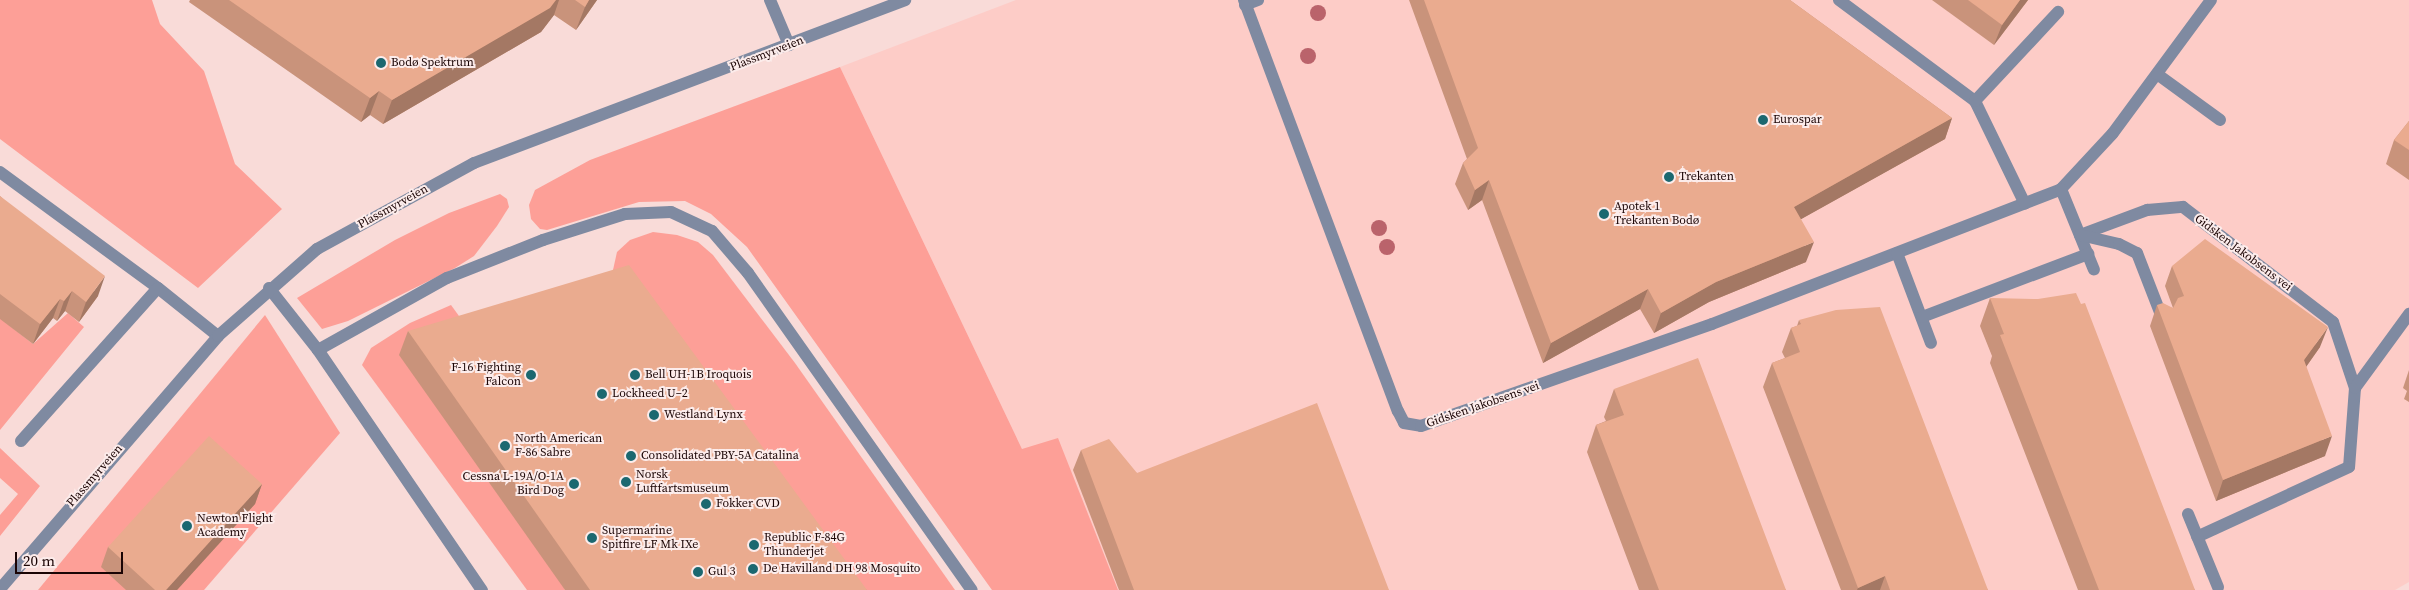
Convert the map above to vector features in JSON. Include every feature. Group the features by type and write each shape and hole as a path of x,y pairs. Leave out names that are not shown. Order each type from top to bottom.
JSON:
{"street":[{"path":"770,0 789,46"},
{"name":"Plassmyrveien","path":"0,589 218,336 317,248 474,163 789,46 905,0"},
{"name":"Gidsken Jakobsens vei","path":"1258,0 1244,2 1404,423 1421,426 1712,324 2061,189 2113,133 2210,0"},
{"path":"1839,0 1975,101 2025,204"},
{"path":"1975,101 2058,12"},
{"path":"2157,74 2220,120"},
{"path":"0,172 158,288 218,336"},
{"path":"2061,189 2094,270"},
{"name":"Gidsken Jakobsens vei","path":"2080,235 2147,210 2183,207 2334,322 2355,388 2349,467 2198,537"},
{"path":"318,350 447,278 543,240 625,214 671,212 712,231 748,273 972,590"},
{"path":"2080,235 2119,244 2137,253 2163,321"},
{"path":"1897,253 1931,343"},
{"path":"1922,317 2088,254"},
{"path":"21,442 158,288"},
{"path":"270,288 318,350 482,590"},
{"path":"2355,388 2409,314"},
{"path":"2188,514 2218,588"}],"shaded area":[{"path":"0,0 152,0 160,24 204,71 235,164 282,209 198,288 0,139"},
{"path":"1016,0 2409,0 2409,582 2395,590 1075,590 1022,449 840,67"},
{"path":"840,67 1022,449 1058,438 1118,590 992,590 747,247 711,214 685,201 639,202 547,230 540,229 531,219 529,205 535,190 590,160"},
{"path":"500,194 507,199 509,207 474,256 455,268 348,321 322,329 297,298 395,240 449,213"},
{"path":"653,232 677,235 698,242 713,255 795,363 955,590 843,590 620,289 613,270 617,252 630,240"},
{"path":"451,305 459,316 565,590 527,590 362,365 371,348 410,323"},
{"path":"68,313 84,327 0,430 0,318 33,344"},
{"path":"265,315 340,433 204,590 38,590"},
{"path":"0,448 40,486 0,536 0,515 18,494 0,478"}],"building":[{"name":"Bodø Spektrum","path":"229,0 556,0 550,8 392,100 379,91 370,98"},
{"path":"575,0 589,0 585,7"},
{"name":"Trekanten","path":"1424,0 1790,0 1952,118 1794,207 1814,242 1716,282 1661,313 1648,289 1551,343 1489,180 1475,190 1463,163 1478,148"},
{"path":"1968,0 2020,0 2002,25"},
{"path":"2409,121 2409,150 2394,140"},
{"path":"0,196 105,276 86,302 72,291 64,301 60,299 40,324 0,294"},
{"path":"2205,239 2328,327 2304,360 2332,436 2223,480 2157,305 2163,303 2173,308 2178,298 2184,296 2172,266"},
{"name":"Norsk Luftfartsmuseum","path":"629,265 867,590 590,590 408,331"},
{"path":"2076,293 2081,304 2085,303 2195,590 2099,590 2000,335 2004,334 1990,298 2038,299"},
{"path":"1880,307 1988,590 1890,590 1885,576 1858,588 1772,363 1800,352 1791,328 1801,324 1799,320 1836,310"},
{"path":"1698,358 1786,590 1659,590 1596,425 1624,415 1614,389"},
{"path":"1317,403 1389,590 1134,590 1081,450 1109,439 1137,473"},
{"name":"Newton Flight Academy","path":"209,436 262,484 166,590 155,590 108,547"}],"place":[{"name":"Bodø Spektrum","path":"381,63"},
{"name":"Eurospar","path":"1763,120"},
{"name":"Trekanten","path":"1669,177"},
{"name":"Apotek 1 Trekanten Bodø","path":"1604,214"},
{"name":"F-16 Fighting Falcon","path":"531,375"},
{"name":"Bell UH-1B Iroquois","path":"635,375"},
{"name":"Lockheed U–2","path":"602,394"},
{"name":"Westland Lynx","path":"654,415"},
{"name":"North American F-86 Sabre","path":"505,446"},
{"name":"Consolidated PBY-5A Catalina","path":"631,456"},
{"name":"Norsk Luftfartsmuseum","path":"626,482"},
{"name":"Cessna L-19A/O-1A Bird Dog","path":"574,484"},
{"name":"Fokker CVD","path":"706,504"},
{"name":"Newton Flight Academy","path":"187,526"},
{"name":"Supermarine Spitfire LF Mk IXe","path":"592,538"},
{"name":"Republic F-84G Thunderjet","path":"754,545"},
{"name":"De Havilland DH 98 Mosquito","path":"753,569"},
{"name":"Gul 3","path":"698,572"}]}
